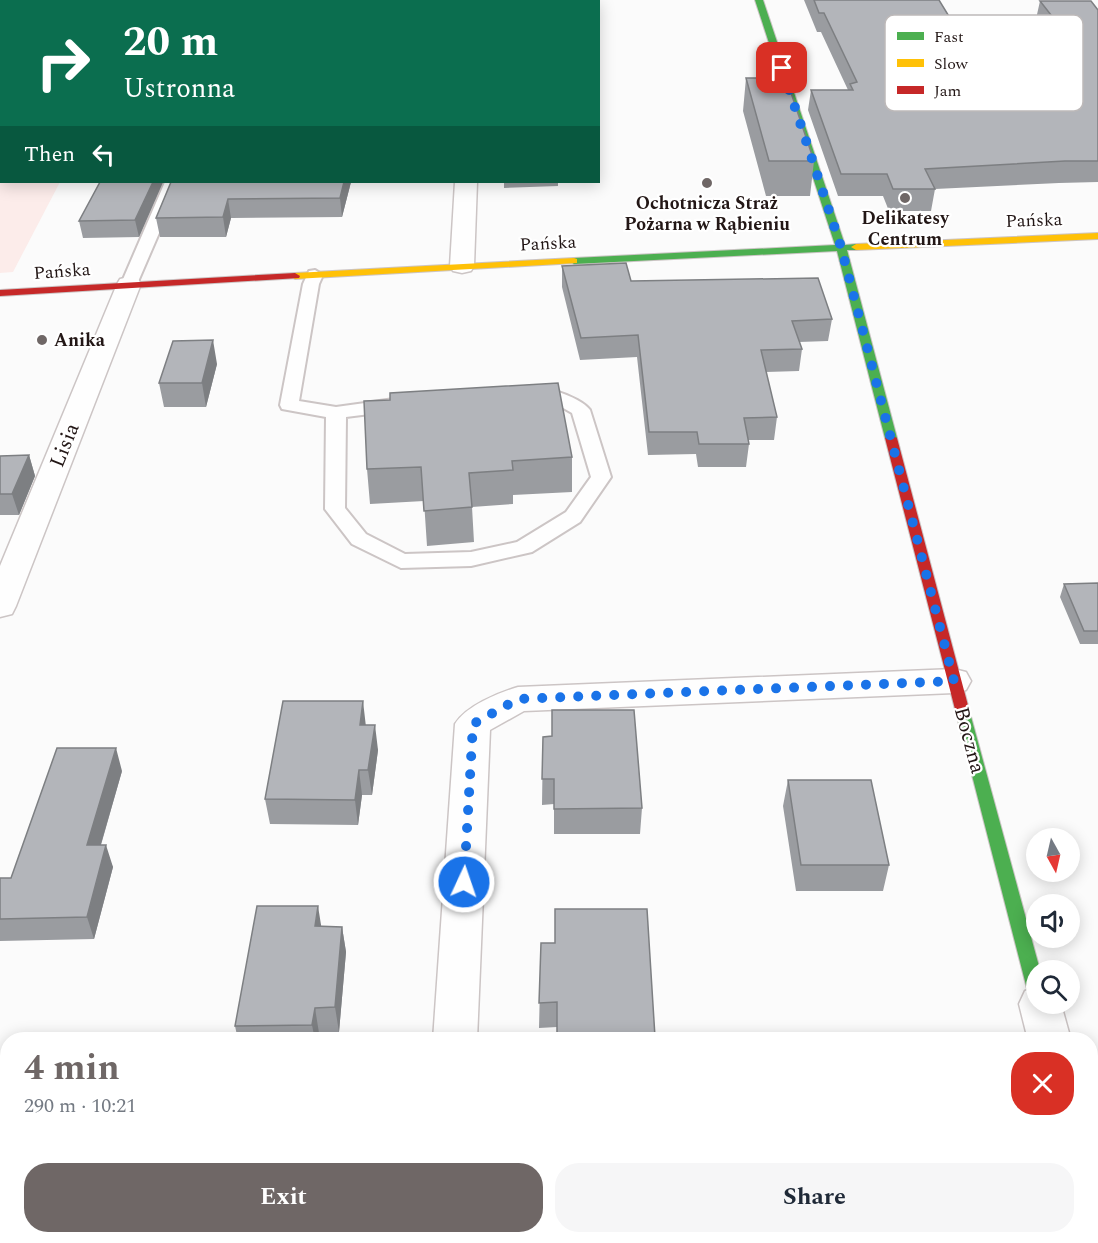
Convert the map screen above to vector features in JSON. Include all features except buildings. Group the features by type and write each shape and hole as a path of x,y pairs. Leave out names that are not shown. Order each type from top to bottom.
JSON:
{"street":[{"name":"Boczna","path":"759,0 841,247 1028,960"},
{"path":"462,266 466,183"},
{"name":"Pańska","path":"0,293 462,266 1098,236"},
{"name":"Lisia","path":"0,606 129,284"},
{"path":"455,1032 473,724 518,699 954,681"},
{"path":"1043,1014 1048,1032"}],"lane":[{"path":"129,284 173,183"},
{"path":"315,274 311,284 289,405 336,413 412,402"},
{"path":"336,413 335,509 359,539 401,561 471,559 524,547 573,517 601,477 581,410 555,396 512,393"}],"shaded area":[{"path":"0,183 59,183 13,272 0,273"}],"traffic: fast":[{"path":"759,0 841,247 891,438"},
{"path":"574,261 856,247"},
{"path":"963,713 1028,960"}],"traffic: slow":[{"path":"856,247 1098,236"},
{"path":"295,276 574,261"}],"traffic: jam":[{"path":"0,293 295,276"},
{"path":"891,438 963,713"}],"place":[{"name":"Ochotnicza Straż Pożarna w Rąbieniu","path":"707,183"},
{"name":"Delikatesy Centrum","path":"905,198"},
{"name":"Anika","path":"42,340"}],"route":[{"path":"464,882 473,724 518,699 954,681 841,247 782,68"}]}
